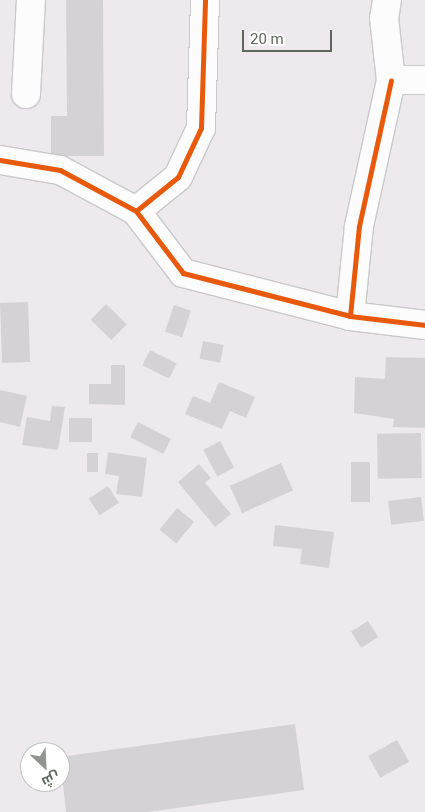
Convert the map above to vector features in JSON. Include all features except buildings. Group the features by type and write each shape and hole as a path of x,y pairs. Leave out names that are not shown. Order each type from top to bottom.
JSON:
{"street":[{"path":"26,94 31,0"},
{"path":"136,211 178,177 201,128 205,0"},
{"path":"350,316 361,217 391,80 384,18 387,0"},
{"path":"391,80 425,80"},
{"path":"0,160 60,170 136,211 183,273 350,316 425,325"}],"cycle path":[{"path":"136,211 178,177 201,128 205,0"},
{"path":"350,316 359,226 391,80"},
{"path":"0,160 60,170 136,211 183,273 350,316 425,325"}]}
